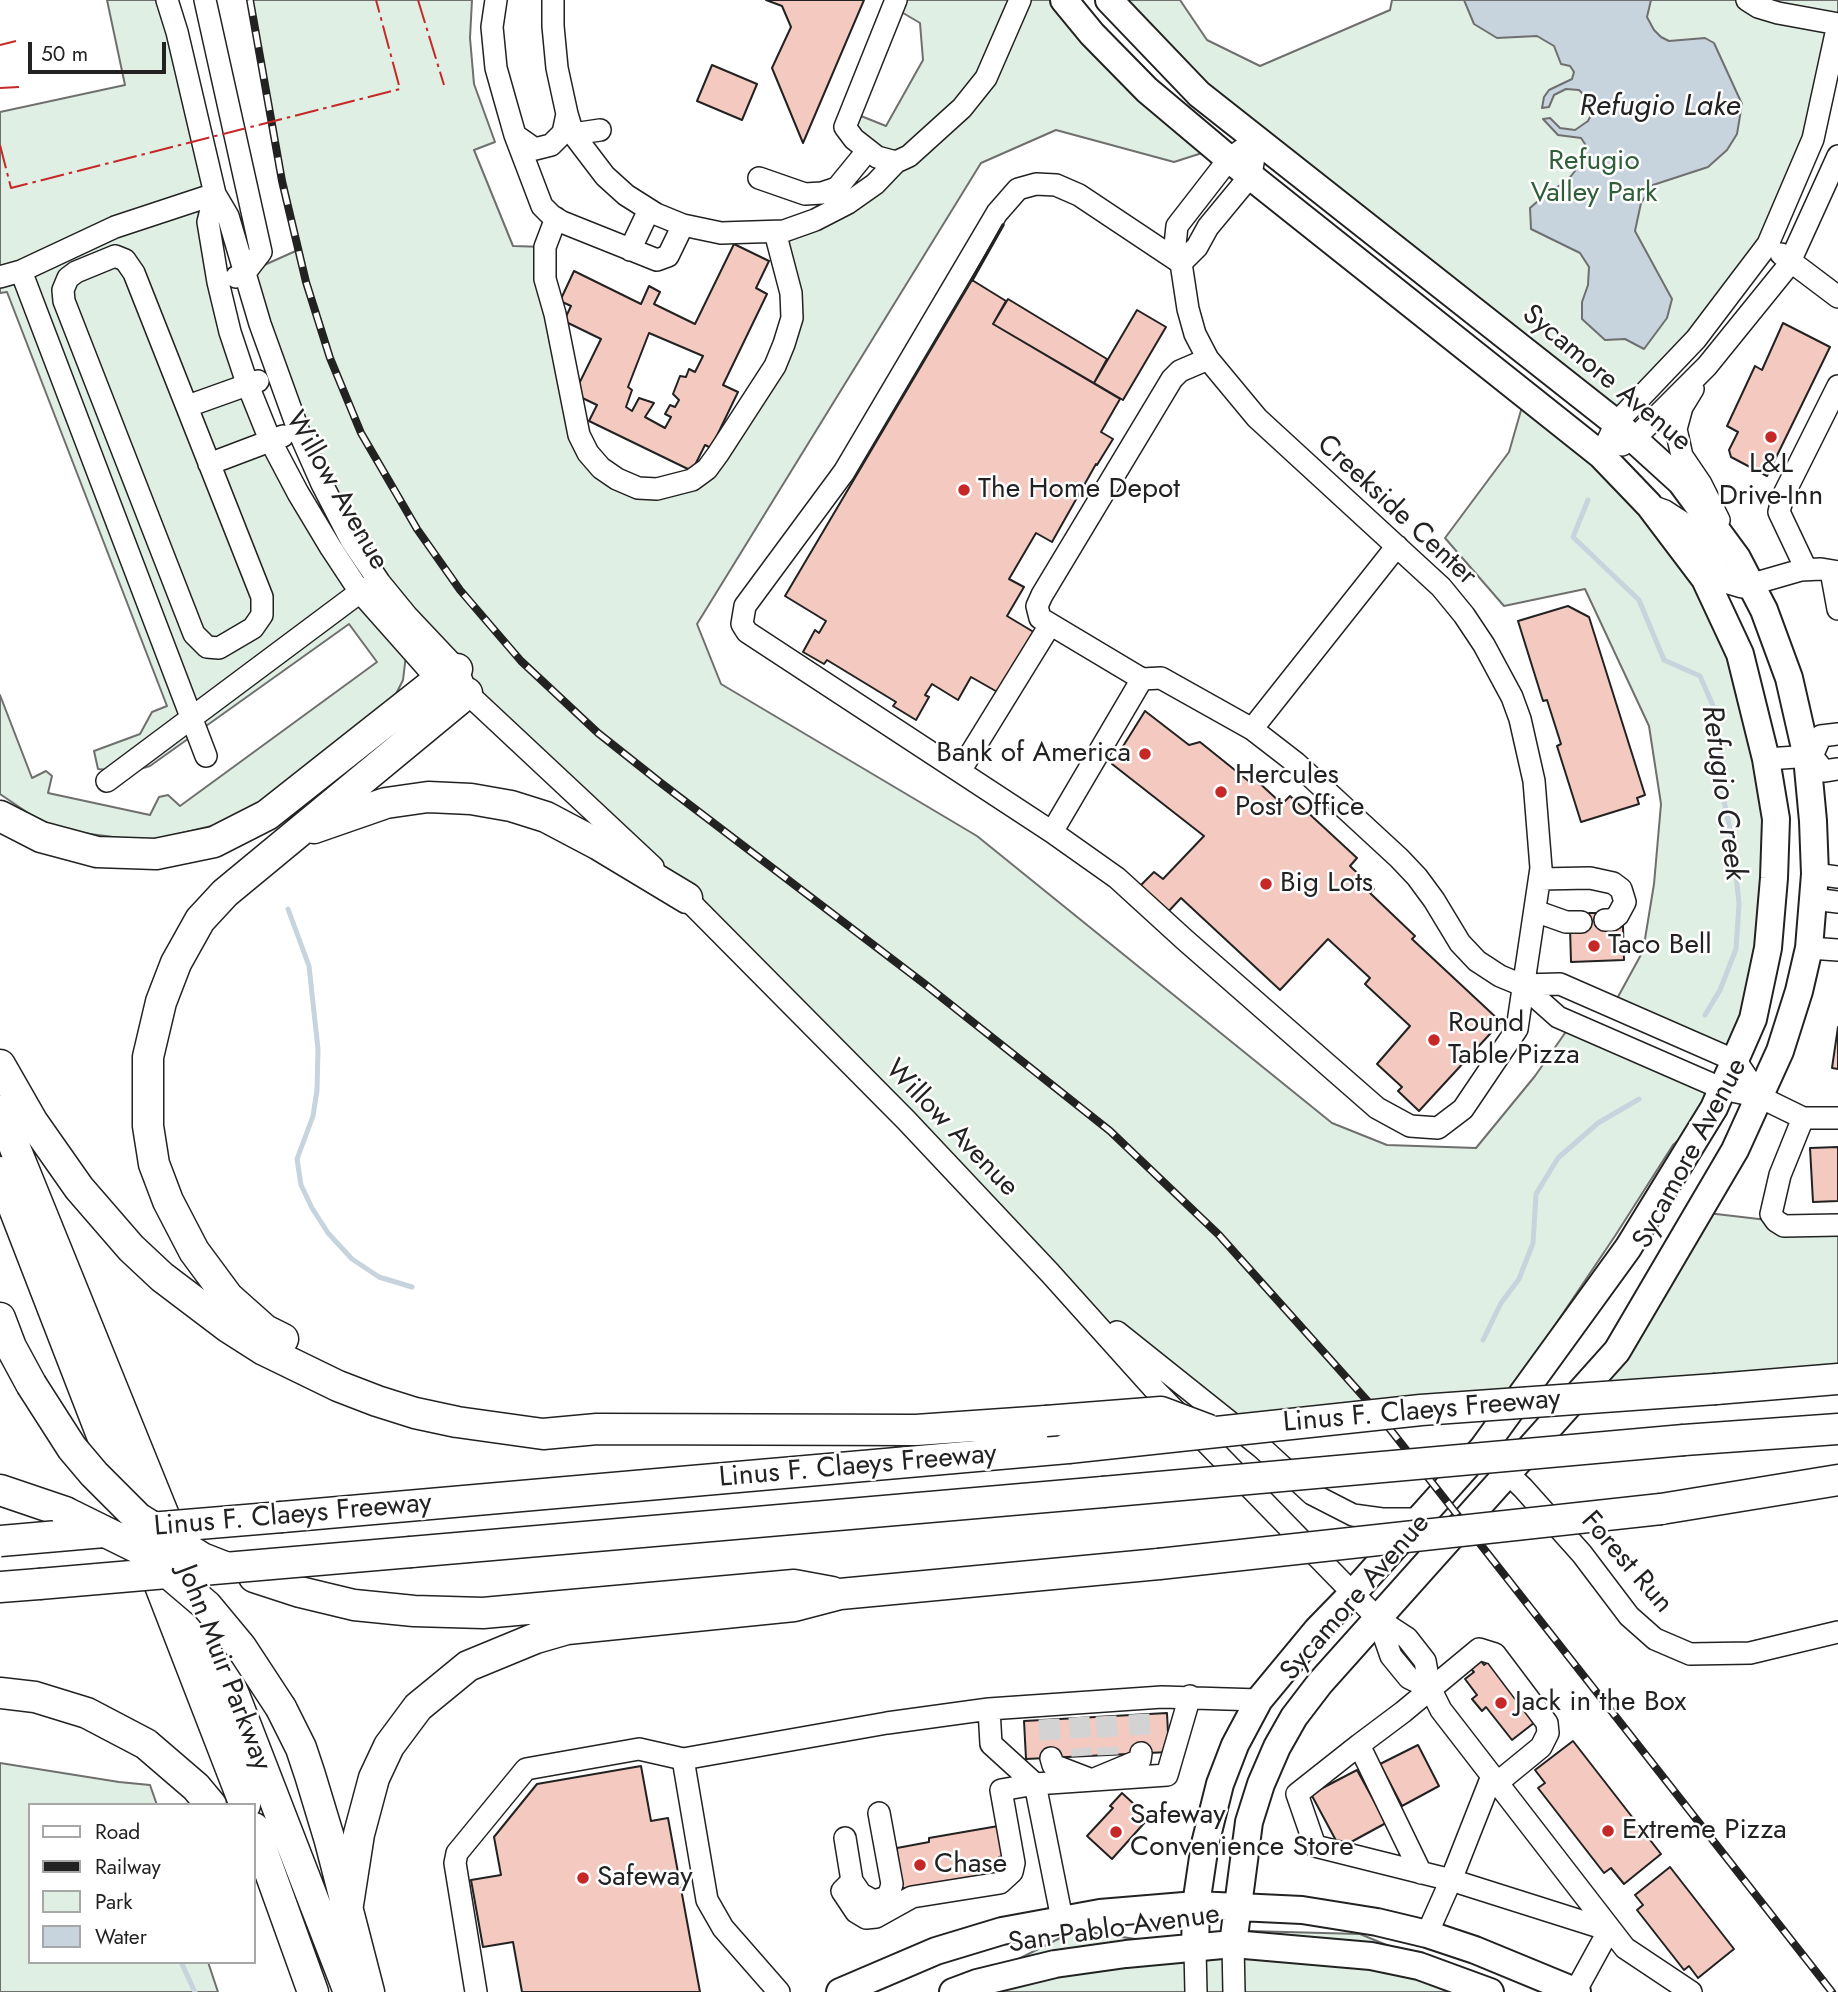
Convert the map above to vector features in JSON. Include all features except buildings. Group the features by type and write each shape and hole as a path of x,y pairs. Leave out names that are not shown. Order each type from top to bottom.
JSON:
{"highway":[{"path":"0,816 41,837 97,852 156,854 214,842 267,815 454,681"},
{"path":"454,681 295,835 225,893 200,920 176,963 161,1002 148,1057 148,1126 154,1164 168,1201 194,1251 228,1297 265,1330 329,1364 401,1391 483,1414 597,1429"},
{"path":"295,835 386,803 428,797 471,799 512,806 546,817 599,845 687,898"},
{"path":"0,1065 32,1121 79,1188 131,1248 194,1302 264,1350 338,1386 415,1413 543,1434 597,1429 916,1430 1161,1412 1213,1431"},
{"name":"John Muir Parkway","path":"0,1111 153,1488 349,1992"},
{"name":"John Muir Parkway","path":"0,1172 244,1803"},
{"path":"0,1318 10,1347 31,1384 72,1448 94,1474 138,1518 202,1558 254,1577 354,1605 414,1611 483,1613 794,1585 840,1594"},
{"name":"Linus F. Claeys Freeway","path":"0,1541 1068,1448 1421,1410 1838,1379"},
{"name":"Linus F. Claeys Freeway","path":"0,1587 1684,1440 1838,1429"},
{"path":"348,1912 359,1834 374,1778 389,1746 418,1707 468,1666 536,1638 567,1629 794,1606 840,1594 1159,1564 1661,1509 1838,1480"},
{"path":"0,1490 65,1512 140,1549 207,1606 241,1647 281,1708 300,1748 330,1841 369,1992"},
{"path":"0,1693 35,1697 87,1713 146,1744 196,1787 209,1803"},
{"path":"256,1834 313,1992"},
{"path":"256,1863 273,1884"}],"main road":[{"name":"Sycamore Avenue","path":"1064,0 1092,34 1147,90 1229,159 1601,455 1649,505 1705,579 1740,654 1766,759 1776,819 1768,948 1753,1019 1714,1108 1628,1248 1483,1448 1317,1630 1259,1700 1220,1784 1205,1844 1196,1905 1195,1948"},
{"name":"Sycamore Avenue","path":"1109,0 1199,94 1625,430 1681,482 1737,558 1764,610 1789,678 1809,756 1813,821 1826,888 1799,991 1780,1051 1760,1097 1735,1150 1617,1351 1314,1692 1294,1717 1277,1747 1249,1822 1233,1944"},
{"name":"San Pablo Avenue","path":"839,1992 936,1951 1002,1931 1062,1919 1154,1907 1196,1905 1339,1915 1427,1934 1475,1950 1576,1992"},
{"name":"San Pablo Avenue","path":"953,1992 977,1983 1055,1964 1233,1944 1371,1956 1419,1966 1490,1992"}],"street":[{"name":"Willow Avenue","path":"167,0 215,194 228,216 278,377 299,432 351,540 370,587"},
{"path":"205,0 261,252 244,274 218,282"},
{"path":"496,0 492,27 496,68 515,135 542,206 556,218 657,260 668,256 683,225"},
{"path":"553,0 557,68 570,124 605,176 626,195 649,210 683,225 721,233 784,231 816,220 848,203 875,184 895,162 909,156 962,108 986,78 1020,0"},
{"path":"895,162 877,157 854,139 845,127 896,0"},
{"path":"1601,455 1625,430 1768,244 1813,139 1838,24 1778,13 1758,7 1747,0"},
{"path":"515,135 535,149 551,145 570,124"},
{"path":"570,124 600,130"},
{"path":"1181,263 1197,247 1208,227 1251,175 1257,139"},
{"name":"Creekside Center","path":"1181,263 1068,190 1056,185 1036,184 1017,189 997,213 844,472 746,606 741,624 747,632 1052,832 1117,878 1377,1108 1410,1126 1438,1128 1463,1109 1517,1029 1540,879 1541,846 1534,781 1520,719 1512,697 1484,645 1464,615 1441,587 1257,418 1208,359 1195,334 1188,310 1181,263 1175,245 1177,226 1229,159 1257,139"},
{"path":"760,178 805,194 822,193 837,188 869,150"},
{"path":"1737,558 1701,484 1682,456 1676,429 1682,407 1707,366 1791,261 1838,156"},
{"name":"Willow Avenue","path":"215,194 208,222 218,282 247,383 270,440 298,494 370,587 454,681 687,898 906,1120 1156,1391 1378,1619"},
{"path":"0,277 22,271 116,228 215,194"},
{"path":"630,250 649,210"},
{"path":"556,218 545,247 545,279 555,314 579,435 588,453 601,468 617,480 638,488 657,489 692,480 707,469 775,366 792,318 791,293 775,232"},
{"path":"1768,244 1838,297"},
{"path":"114,256 125,260 134,273 188,406 262,597 262,615 253,628 219,648 207,648 194,634 64,301 63,290 68,278 114,256"},
{"path":"22,271 206,756"},
{"path":"1208,359 1180,371 1172,379 1042,595 1037,606 1040,618 1142,679 1161,678 1252,729 1296,762 1399,858 1434,900 1460,943 1477,961 1500,976 1522,985 1558,1017 1723,1089 1760,1097 1804,1118 1838,1118"},
{"path":"1625,430 1707,366"},
{"path":"188,406 247,383 278,377"},
{"path":"1806,569 1779,512 1783,496 1838,386"},
{"path":"209,464 270,440 299,432"},
{"path":"1649,505 1682,522 1725,582 1742,587 1806,569 1835,571 1838,609"},
{"path":"1252,729 1397,546"},
{"path":"107,780 370,587"},
{"path":"960,771 1050,625"},
{"path":"1052,832 1142,679"},
{"path":"1809,756 1821,736 1838,733"},
{"path":"1766,759 1809,756 1824,771 1838,769"},
{"path":"1540,879 1590,878 1613,883 1621,889 1625,902 1618,915 1605,920"},
{"path":"1535,911 1566,922 1581,922"},
{"path":"1809,948 1838,950"},
{"path":"1522,985 1560,984 1736,1062 1760,1097"},
{"path":"1804,1118 1780,1175 1773,1197 1772,1214 1776,1222 1784,1226 1838,1225"},
{"path":"1050,1273 1155,1364 1261,1447 1312,1494 1353,1515 1418,1520"},
{"name":"Forest Run","path":"1483,1448 1582,1554 1629,1616 1655,1639 1690,1654 1749,1653 1838,1632"},
{"path":"1378,1619 1391,1656 1409,1678 1430,1688 1441,1710 1609,1930 1625,1948 1691,1992"},
{"path":"1427,1934 1451,1881 1494,1779 1541,1747 1548,1733 1547,1723 1495,1654 1479,1648 1297,1794 1315,1846 1451,1881 1609,1930"},
{"path":"845,1838 847,1886 856,1912 866,1917 876,1917 912,1897 999,1883 1007,1879 1014,1863 1001,1790 1035,1784 1167,1774 1190,1696"},
{"path":"476,1992 456,1863 457,1853 526,1769 639,1749 683,1759 887,1723 989,1709 1092,1712 1190,1696 1259,1700"},
{"path":"989,1709 991,1744 1035,1784 1062,1919"},
{"path":"1049,1719 1051,1714 1138,1711 1139,1714"},
{"path":"1359,1745 1421,1873"},
{"path":"1051,1758 1053,1765 1092,1780 1140,1760 1141,1753"},
{"path":"1092,1780 1108,1761 1108,1755"},
{"path":"1082,1756 1082,1762 1092,1780"},
{"path":"683,1759 707,1900 723,1928 779,1992"},
{"path":"847,1886 874,1901 887,1897 890,1891 892,1884 879,1812"},
{"path":"1576,1992 1609,1930"},
{"name":"Sycamore Avenue","path":"1233,1944 1234,1992"},
{"name":"Sycamore Avenue","path":"1195,1948 1195,1992"}],"green space":[{"path":"107,0 167,0 215,194 208,222 270,440 407,647 403,680 388,703 275,795 220,824 157,839 129,839 74,832 53,826 0,794 0,695 32,778 46,771 52,776 48,793 150,815 159,797 168,795 180,806 377,662 349,624 150,766 130,772 98,769 94,751 140,734 152,712 167,706 7,292 0,293 0,112 125,85"},
{"path":"250,0 472,0 470,38 474,84 495,142 474,150 513,246 545,247 574,415 617,479 692,480 784,344 784,231 895,163 854,139 851,112 886,126 923,60 920,23 893,7 896,0 1064,0 1229,159 1202,153 1174,162 1056,130 981,163 697,624 721,684 977,836 1332,1123 1387,1145 1476,1148 1535,1076 1572,1023 1723,1089 1714,1108 1673,1145 1508,1395 1213,1431 1183,1414 1076,1301 467,693 351,539 244,274 298,250 282,181"},
{"name":"Refugio Valley Park","path":"1109,0 1180,0 1207,40 1260,66 1390,10 1392,0 1838,0 1838,24 1813,139 1768,244 1616,423 1257,139"},
{"path":"1526,393 1649,505 1740,654 1774,878 1736,1061 1613,1006 1643,951 1654,884 1661,804 1649,726 1585,589 1504,606 1445,538 1509,452"},
{"path":"1699,1212 1838,1225 1838,1379 1580,1399"},
{"path":"0,1763 150,1785 156,1803 28,1803 28,1964 209,1964 218,1992 0,1992"},
{"path":"1076,1930 1195,1948 1233,1944 1249,1931 1360,1934 1500,1992 953,1992"}],"water":[{"name":"Refugio Lake","path":"1464,0 1651,0 1647,17 1661,37 1669,41 1705,38 1714,43 1742,104 1737,134 1727,150 1708,167 1653,185 1641,203 1635,231 1672,299 1667,318 1644,349 1625,339 1605,340 1582,319 1582,302 1588,285 1589,267 1580,253 1531,229 1530,208 1567,181 1575,171 1585,144 1581,138 1558,135 1543,119 1550,118 1560,128 1575,130 1588,121 1591,115 1590,101 1579,90 1566,89 1554,95 1549,107 1542,108 1544,97 1549,90 1572,79 1574,72 1570,66 1561,64 1554,46 1537,36 1497,38 1474,24"}],"waterway":[{"name":"Refugio Creek","path":"1588,500 1573,537 1639,600 1664,660 1700,676 1714,708 1721,749 1723,796 1733,844 1739,904 1736,949 1720,990 1705,1015"},
{"path":"288,909 309,966 318,1049 313,1116 297,1159 301,1185 328,1233 352,1259 379,1277 412,1287"},
{"name":"Refugio Creek","path":"1483,1340 1501,1303 1519,1279 1533,1243 1536,1194 1558,1158 1598,1123 1639,1099"},
{"path":"182,1964 195,1992"}],"tunnel":[{"path":"1139,1714 1141,1753"},
{"path":"1106,1716 1108,1755"},
{"path":"1079,1717 1082,1756"},
{"path":"1049,1719 1051,1758"}],"railway":[{"path":"250,0 282,181 306,282 330,358 361,433 417,529 460,590 521,661 598,733 926,985 1110,1131 1219,1235 1371,1405 1832,1992"}],"wall":[{"path":"972,280 1003,225"}],"power":[{"path":"0,145 11,188 400,89 376,0"},
{"path":"418,0 444,85"},
{"path":"0,45 16,41"},
{"path":"0,88 19,87"}],"place":[{"name":"L&L Drive-Inn","path":"1771,437"},
{"name":"The Home Depot","path":"964,490"},
{"name":"Bank of America","path":"1145,754"},
{"name":"Hercules Post Office","path":"1221,792"},
{"name":"Big Lots","path":"1266,884"},
{"name":"Taco Bell","path":"1594,946"},
{"name":"Round Table Pizza","path":"1434,1040"},
{"name":"Jack in the Box","path":"1501,1703"},
{"name":"Extreme Pizza","path":"1608,1831"},
{"name":"Safeway Convenience Store","path":"1116,1832"},
{"name":"Chase","path":"920,1865"},
{"name":"Safeway","path":"583,1878"}]}
